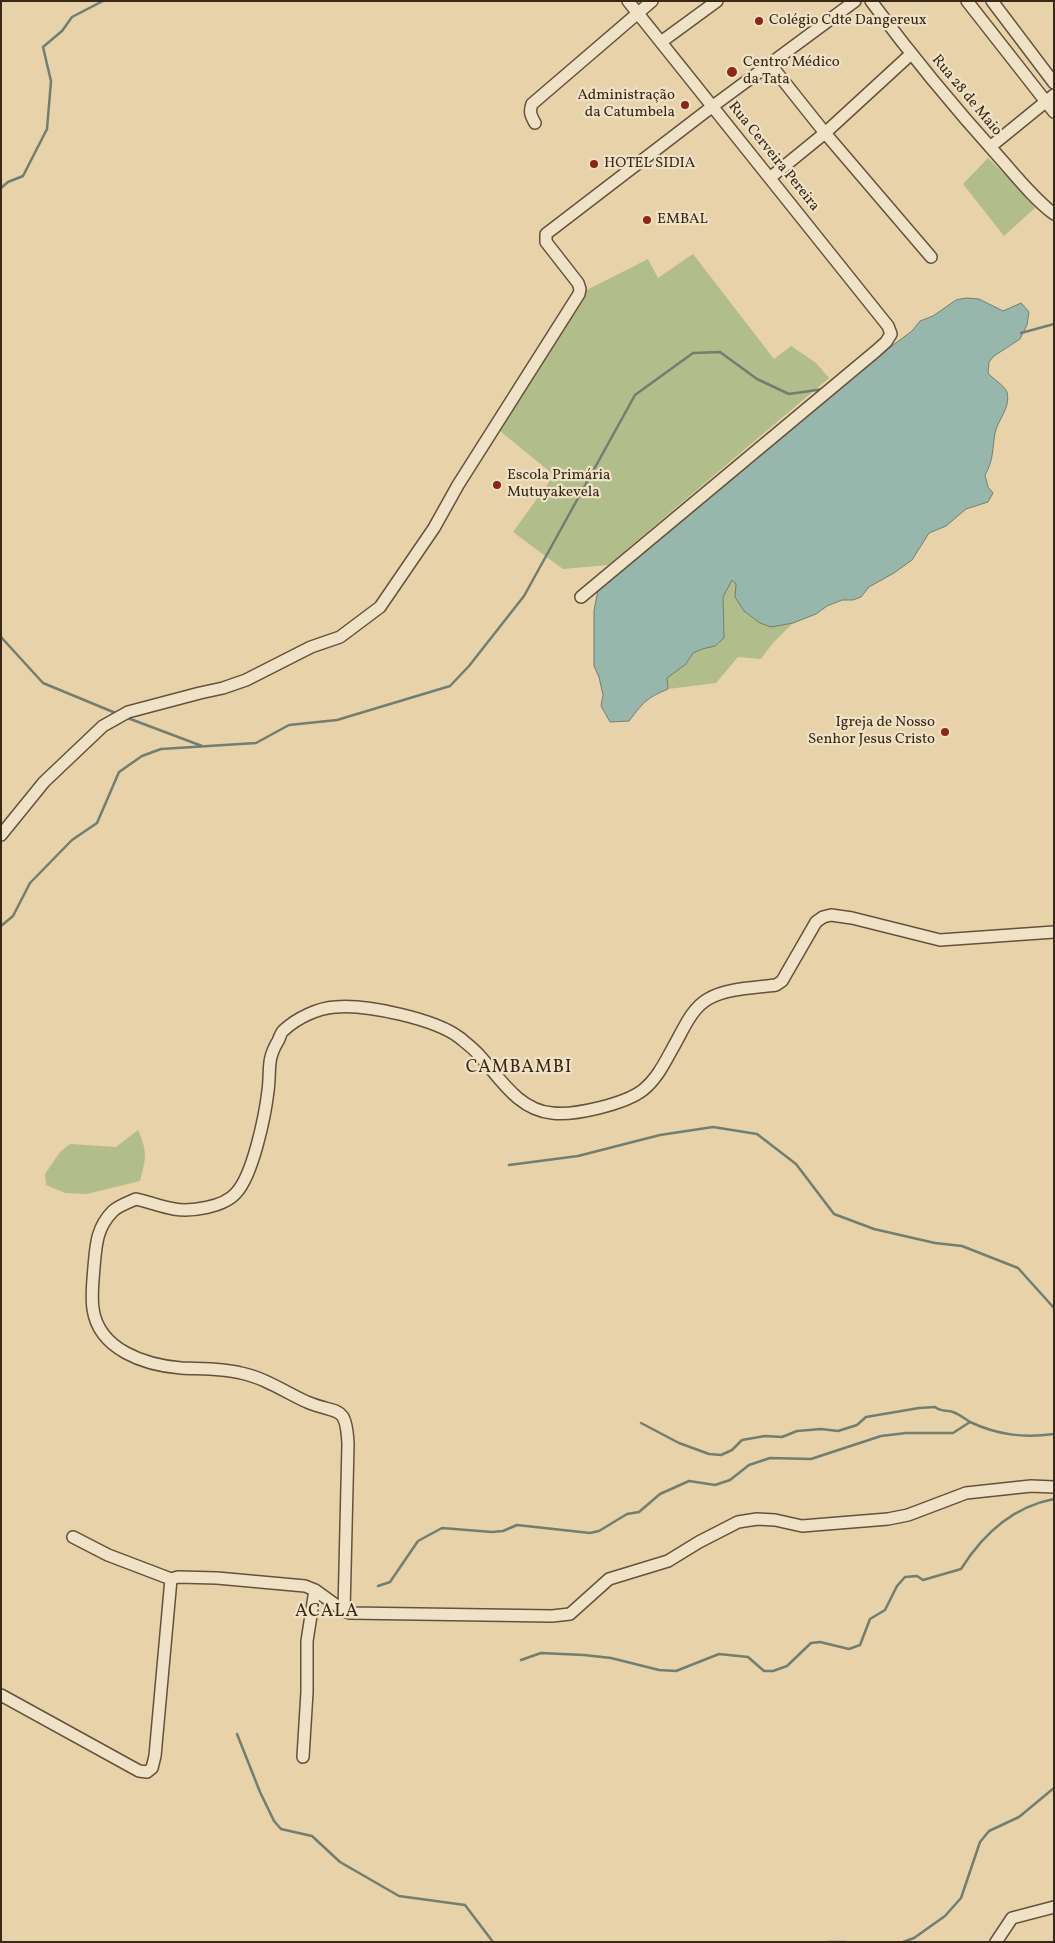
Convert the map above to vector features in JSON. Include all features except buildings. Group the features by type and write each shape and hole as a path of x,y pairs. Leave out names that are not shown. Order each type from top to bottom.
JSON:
{"street":[{"name":"Rua Cerveira Pereira","path":"581,597 839,382 886,342 891,334 888,326 628,1"},
{"path":"535,123 530,115 532,104 652,1"},
{"path":"661,42 717,1"},
{"path":"1,835 44,782 103,726 128,712 200,692 223,688 246,680 311,647 340,637 380,608 434,528 458,485 579,294 580,288 578,283 546,242 546,234 770,64 838,6 855,1"},
{"name":"Rua 28 de Maio","path":"870,1 911,54 990,147 1043,206 1054,214"},
{"path":"967,1 1049,99 1054,112"},
{"path":"992,1 1054,83"},
{"path":"771,178 825,133 911,54"},
{"path":"770,64 825,133 931,257"},
{"path":"990,147 1049,99"},
{"path":"344,1611 348,1444 347,1429 342,1413 314,1404 271,1383 240,1373 205,1368 179,1368 153,1364 134,1357 117,1347 104,1336 93,1310 92,1299 97,1236 113,1211 136,1199 175,1209 210,1207 235,1194 246,1177 255,1150 267,1101 271,1053 283,1031 314,1012 335,1007 371,1009 424,1020 447,1029 459,1037 478,1053 517,1098 527,1105 550,1113 578,1113 628,1098 643,1090 661,1069 692,1015 707,999 734,991 776,985 782,981 816,922 823,917 831,915 852,918 940,940 1000,934 1054,932"},
{"path":"73,1537 108,1555 171,1579 178,1577 234,1579 304,1586 315,1590 344,1611 350,1613 552,1616 570,1614 609,1580 668,1562 699,1542 738,1522 757,1519 775,1520 802,1526 888,1519 916,1513 966,1493 1031,1486 1054,1488"},
{"path":"1,1695 140,1771 147,1772 152,1768 155,1756 171,1579"},
{"path":"303,1757 307,1692 307,1640 315,1590"},
{"path":"996,1942 1012,1918 1054,1907"}],"green space":[{"path":"988,158 1037,206 1004,236 963,184"},
{"path":"693,254 774,359 791,346 816,363 829,378 608,565 563,569 513,532 554,475 495,427 579,294 648,259 658,278"},
{"path":"732,579 736,584 744,611 760,623 771,627 793,623 772,644 761,659 738,657 716,683 668,689 667,678 686,664 693,653 715,646 724,638 723,597"},
{"path":"138,1130 145,1150 144,1167 140,1181 87,1194 65,1193 46,1185 45,1174 60,1152 70,1144 116,1147"}],"water":[{"path":"967,298 979,299 1003,311 1021,303 1029,312 1027,325 1020,339 994,356 989,362 988,373 1006,390 1008,398 1006,408 995,433 991,459 985,475 988,487 993,493 988,502 966,509 946,526 929,533 912,560 869,587 861,597 853,600 842,600 827,606 816,614 793,623 771,627 760,623 744,611 735,597 736,584 732,580 723,597 724,638 715,646 693,653 686,664 667,678 668,689 646,702 629,721 610,722 601,706 603,695 599,677 594,666 594,611 598,590 865,366 912,331 920,321 933,316 956,300"}],"waterway":[{"path":"1,188 8,182 23,176 47,129 51,81 43,47 62,31 72,17 103,1"},
{"path":"1021,333 1054,324"},
{"path":"1,926 13,916 30,883 72,840 97,823 119,772 142,756 161,749 256,743 289,725 337,720 450,686 469,666 524,596 635,395 693,353 720,352 757,379 789,394 824,389"},
{"path":"1,637 43,683 118,714"},
{"path":"125,717 202,746"},
{"path":"509,1165 578,1156 660,1135 713,1127 757,1134 796,1164 834,1214 874,1229 935,1243 962,1246 1018,1268 1054,1308"},
{"path":"641,1423 679,1443 709,1454 721,1455 732,1450 742,1440 765,1436 782,1437 797,1431 821,1429 838,1431 857,1425 866,1417 919,1408 935,1407 940,1410 951,1411 970,1422 1001,1433 1032,1436 1054,1434"},
{"path":"378,1586 390,1582 418,1541 442,1528 492,1532 503,1531 517,1525 590,1533 599,1531 627,1514 639,1512 660,1494 689,1481 715,1485 730,1480 749,1465 770,1458 811,1459 881,1436 906,1433 953,1433 970,1422"},
{"path":"521,1660 541,1653 584,1655 611,1658 659,1670 676,1671 719,1654 748,1657 764,1671 773,1671 787,1666 811,1643 820,1642 849,1649 860,1645 870,1619 885,1610 897,1586 905,1577 917,1576 923,1580 961,1569 979,1544 1000,1524 1025,1508 1054,1499"},
{"path":"237,1734 260,1792 274,1821 281,1829 312,1836 340,1862 399,1896 465,1905 493,1942"},
{"path":"903,1942 914,1938 945,1916 961,1898 980,1842 989,1831 1019,1817 1054,1788"},
{"path":"828,1942 845,1942"}],"place":[{"name":"Colégio Cdte Dangereux","path":"759,21"},
{"name":"Centro Médico da Tata","path":"732,72"},
{"name":"Administração da Catumbela","path":"685,105"},
{"name":"HOTEL SIDIA","path":"594,164"},
{"name":"EMBAL","path":"647,220"},
{"name":"Escola Primária Mutuyakevela","path":"497,485"},
{"name":"Igreja de Nosso Senhor Jesus Cristo","path":"945,732"}],"district":[{"name":"CAMBAMBI","path":"519,1069"},
{"name":"ACALA","path":"327,1613"}]}
